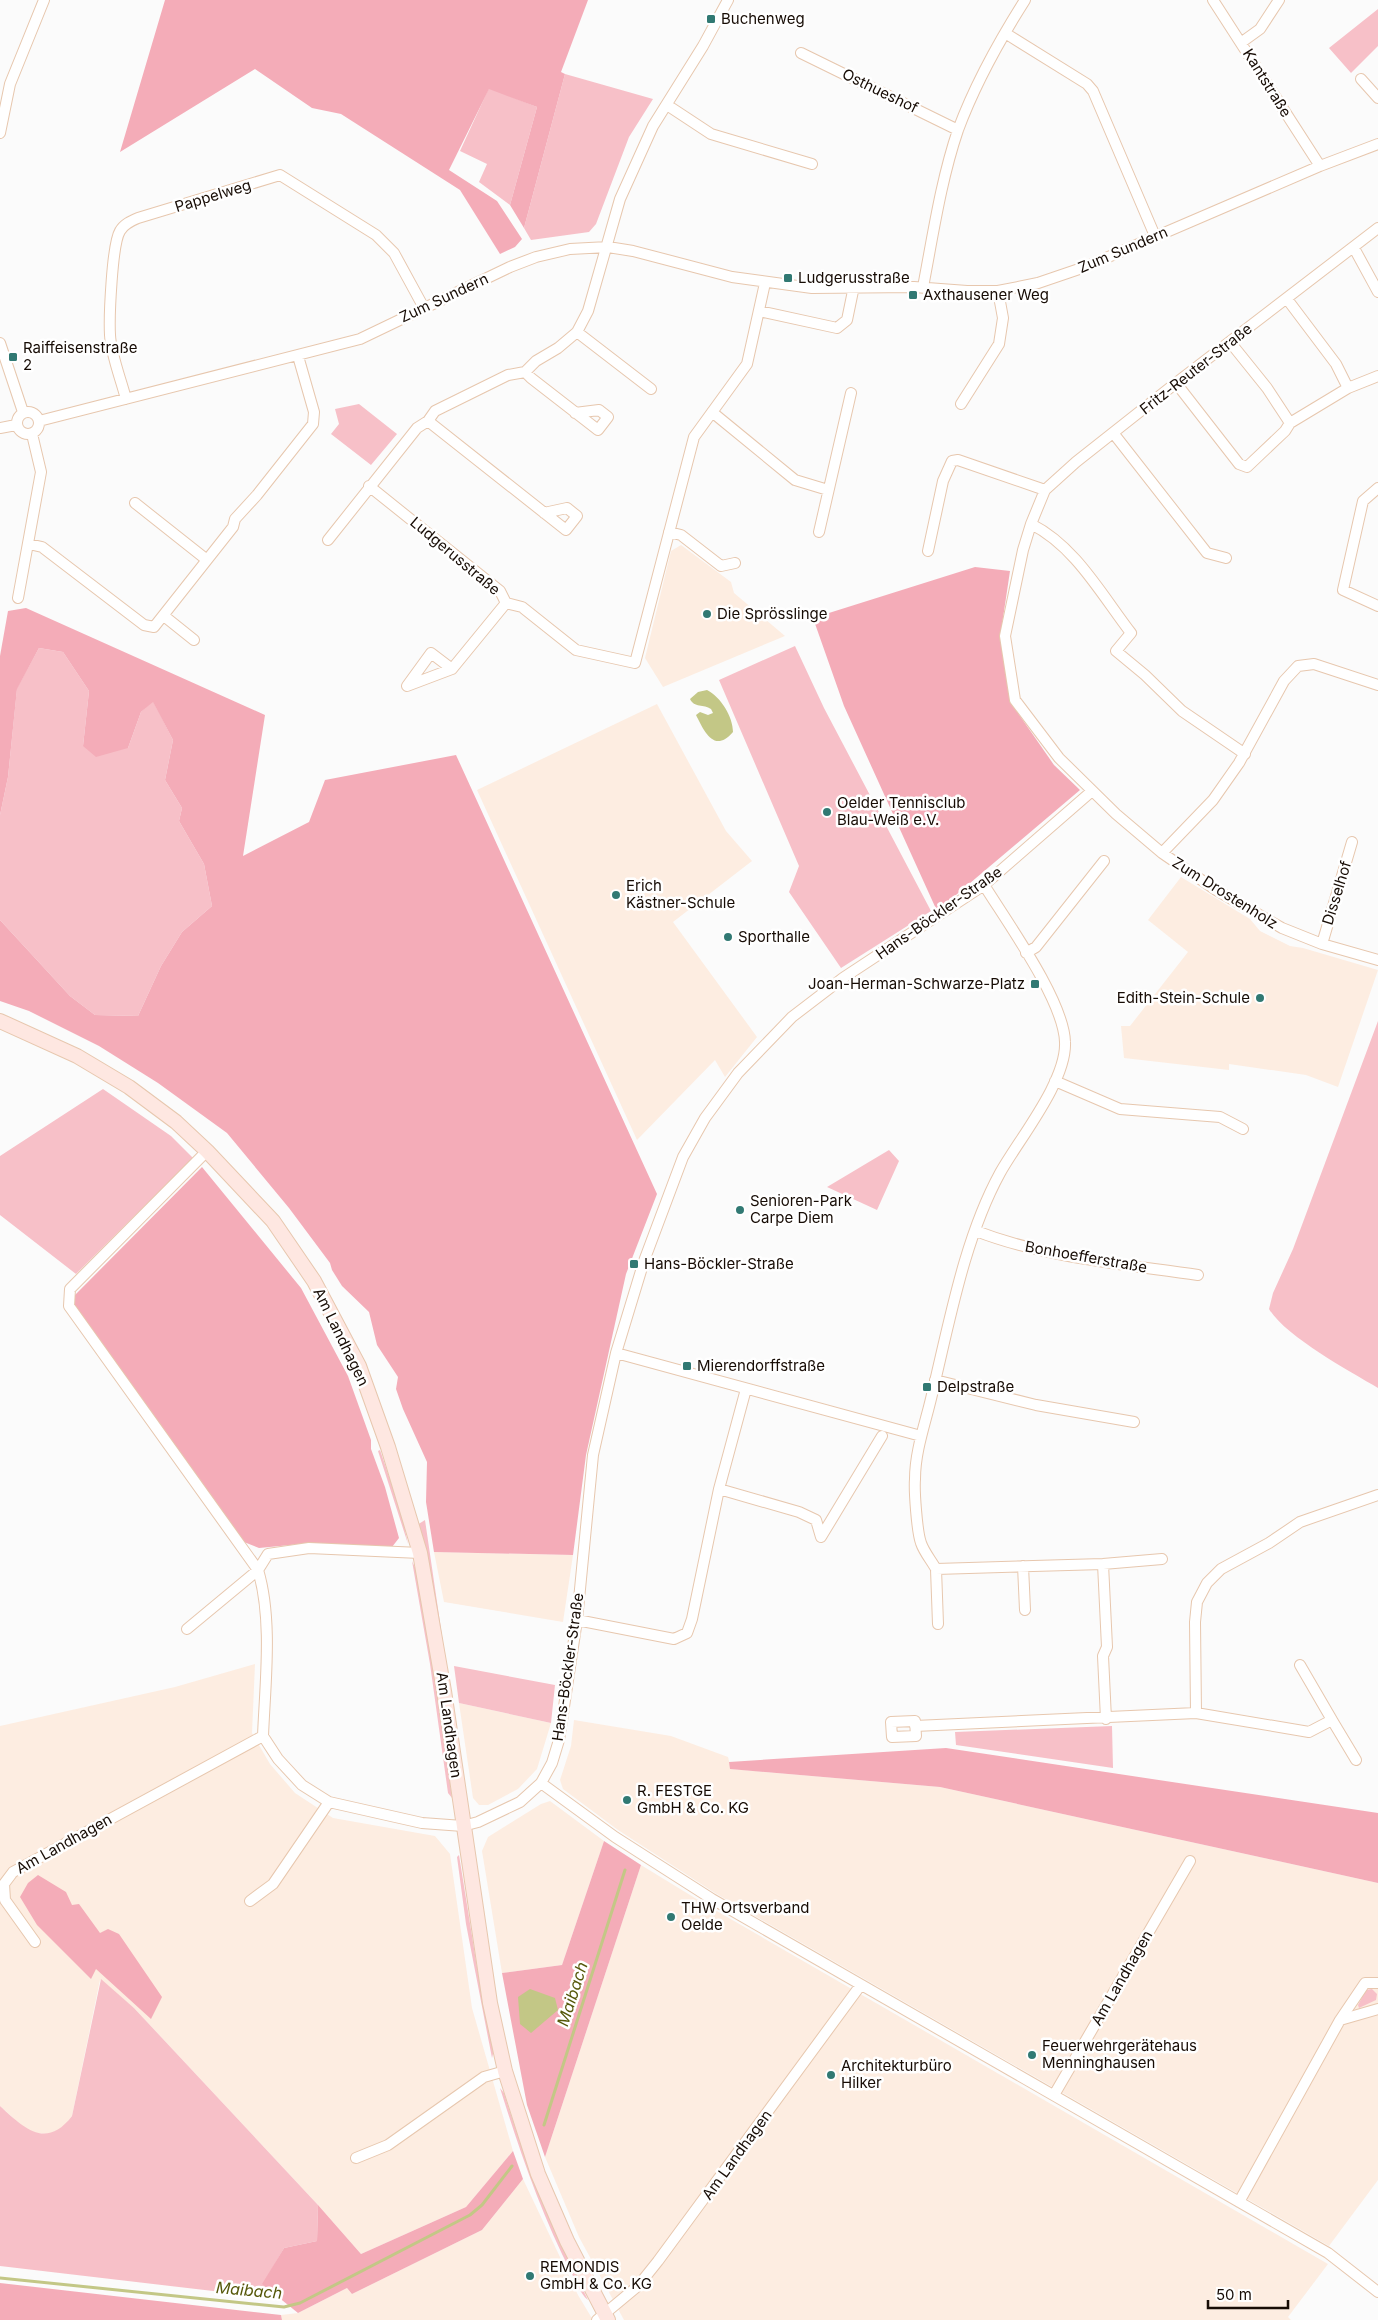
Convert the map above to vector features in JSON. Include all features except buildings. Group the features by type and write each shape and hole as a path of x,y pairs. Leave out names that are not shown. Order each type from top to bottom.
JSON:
{"street":[{"path":"0,133 10,84 44,0"},
{"path":"328,540 417,428 428,421 435,411 508,375 525,372 536,361 558,348 577,332 588,311 620,200 653,126 728,0"},
{"path":"922,287 941,191 958,130 981,76 1004,33 1025,0"},
{"name":"Kantstraße","path":"1213,0 1242,42 1320,166"},
{"path":"1242,42 1260,29 1278,0"},
{"path":"1004,33 1087,84 1093,91 1155,236"},
{"name":"Osthueshof","path":"801,53 958,130"},
{"path":"1360,79 1378,98"},
{"path":"666,105 712,134 812,164"},
{"name":"Zum Sundern","path":"39,421 360,339 536,257 570,249 608,247 633,251 765,283 812,288 854,286 922,287 967,291 998,291 1038,283 1085,267 1320,166 1378,144"},
{"name":"Pappelweg","path":"126,399 110,336 114,268 116,241 120,232 127,223 138,218 280,175 376,235 394,253 424,308"},
{"name":"Fritz-Reuter-Straße","path":"1092,791 1060,758 1015,700 1005,636 1023,550 1031,524 1046,490 1076,462 1378,228"},
{"path":"1354,248 1378,292"},
{"name":"Ludgerusstraße","path":"369,486 500,591 506,603 522,607 576,650 634,663 694,437 747,364 765,283"},
{"path":"759,311 837,328 846,320 854,286"},
{"path":"961,404 999,344 1003,318 998,291"},
{"path":"1287,299 1336,364 1348,388"},
{"path":"577,332 651,389"},
{"path":"1230,342 1267,388 1290,422"},
{"path":"0,343 23,412"},
{"path":"29,544 42,547 144,625 154,627 233,527 235,519 257,496 313,424 314,412 298,356"},
{"path":"525,372 575,413"},
{"path":"1176,384 1244,467 1250,466 1290,422 1348,388 1378,376"},
{"path":"819,532 851,393"},
{"path":"23,412 30,412 36,415 39,421 36,431 32,434 25,434 19,431 16,424 19,415 23,412"},
{"path":"712,412 796,480 828,490"},
{"path":"428,421 544,513"},
{"path":"0,428 16,424"},
{"path":"18,598 41,472 32,434"},
{"path":"1114,434 1207,553 1226,558"},
{"path":"928,551 943,481 952,461 958,460 1046,490"},
{"path":"1378,488 1363,501 1343,590 1378,606"},
{"path":"135,503 207,560"},
{"path":"1031,524 1047,532 1063,544 1131,633 1116,651 1145,675 1182,711 1245,754"},
{"path":"668,532 681,535 721,566 735,563"},
{"path":"452,669 506,603"},
{"path":"164,616 194,640"},
{"path":"1162,853 1213,800 1245,754 1284,681 1298,666 1314,664 1378,685"},
{"name":"Zum Drostenholz","path":"1092,791 1162,853 1216,890 1282,928 1322,944 1378,960"},
{"name":"Hans-Böckler-Straße","path":"463,1826 495,1816 520,1802 541,1783 552,1763 559,1740 577,1620 593,1455 616,1353 644,1261 683,1157 709,1112 738,1073 792,1017 838,981 984,885 1092,791"},
{"name":"Disselhof","path":"1322,944 1352,842"},
{"path":"1026,953 1036,947 1104,861"},
{"path":"938,1624 936,1569 920,1542 915,1478 922,1436 950,1316 976,1231 999,1174 1055,1081 1064,1057 1065,1041 1060,1020 1047,989 984,885"},
{"name":"Am Landhagen","path":"0,1021 77,1056 129,1087 176,1122 207,1151 273,1221 314,1282 360,1366 388,1447 420,1553 440,1664 490,2003 505,2071 538,2174 603,2318 638,2286 658,2261 860,1986"},
{"path":"1055,1081 1120,1109 1220,1117 1243,1129"},
{"path":"207,1151 70,1289 69,1306 258,1570 264,1591 266,1667 263,1736 278,1759 302,1785 329,1802 422,1823 463,1826"},
{"name":"Bonhoefferstraße","path":"976,1231 1002,1241 1040,1251 1198,1275"},
{"path":"616,1353 922,1436"},
{"path":"936,1380 1036,1405 1134,1422"},
{"path":"577,1620 674,1639 687,1633 692,1618 719,1489 746,1389"},
{"path":"719,1489 799,1512 816,1520 821,1537 882,1436"},
{"path":"1196,1713 1195,1622 1197,1602 1206,1584 1221,1569 1268,1543 1300,1522 1378,1495"},
{"path":"187,1629 258,1570 268,1554 309,1548 420,1553"},
{"path":"936,1569 1103,1564 1162,1559"},
{"path":"1103,1564 1107,1647 1103,1656 1106,1719"},
{"path":"1023,1566 1025,1610"},
{"path":"1300,1665 1356,1760"},
{"path":"916,1726 1106,1719 1196,1713 1309,1732 1332,1720"},
{"name":"Am Landhagen","path":"35,1942 5,1900 4,1884 13,1872 263,1736"},
{"path":"541,1783 615,1837 663,1869 860,1986 1328,2253 1378,2292"},
{"path":"250,1901 273,1884 329,1802"},
{"name":"Am Landhagen","path":"1054,2095 1190,1861"},
{"path":"1239,2202 1340,2020 1364,1983 1378,1982"},
{"path":"1340,2020 1378,2009"},
{"path":"356,2158 388,2145 484,2077 505,2071"}],"shaded area":[{"path":"165,0 588,0 561,72 565,74 524,228 510,205 537,107 489,89 449,170 497,201 522,239 515,247 500,254 460,190 341,114 312,108 255,69 120,152"},
{"path":"1378,9 1378,46 1351,73 1329,48"},
{"path":"565,74 653,99 629,137 596,224 589,232 531,240 524,228"},
{"path":"489,88 537,107 510,205 479,182 487,164 460,151"},
{"path":"359,404 397,434 371,465 331,434 339,424 335,409"},
{"name":"Die Sprösslinge","path":"681,545 731,582 734,593 785,636 663,687 645,658 671,551"},
{"path":"975,567 1010,571 1000,638 1011,703 1054,765 1080,790 937,911 844,706 813,618"},
{"path":"26,608 265,715 243,856 309,822 325,780 456,755 657,1194 626,1274 586,1455 573,1555 434,1552 426,1502 427,1462 396,1389 398,1377 377,1345 369,1312 342,1286 330,1263 289,1208 227,1133 158,1083 99,1046 29,1011 0,1001 0,920 70,996 95,1015 138,1016 161,966 182,932 212,906 204,864 179,821 182,808 165,780 173,740 153,702 141,712 128,748 96,757 83,746 89,691 63,652 39,648 17,689 8,777 0,815 0,656 8,611"},
{"name":"Oelder Tennisclub Blau-Weiß e.V.","path":"795,646 824,708 931,911 841,968 789,892 799,866 719,680"},
{"path":"39,648 63,652 89,691 83,746 128,748 141,712 153,701 173,740 165,780 182,808 179,821 204,864 212,906 182,932 161,966 138,1016 95,1015 70,996 0,920 0,815 8,777 17,688"},
{"path":"707,690 721,702 731,720 733,732 720,741 710,738 702,728 696,715 700,712 708,715 713,713 711,709 694,704 690,699 698,692"},
{"name":"Erich Kästner-Schule","path":"657,704 726,831 752,861 673,922 757,1037 725,1077 715,1060 637,1140 477,790"},
{"name":"Edith-Stein-Schule","path":"1181,877 1250,919 1260,931 1290,946 1378,970 1338,1087 1306,1075 1229,1064 1229,1070 1124,1058 1121,1026 1130,1026 1188,952 1148,920"},
{"path":"1378,1021 1378,1388 1335,1363 1303,1341 1277,1319 1269,1309 1273,1293 1293,1249"},
{"path":"103,1089 171,1136 193,1158 76,1274 0,1215 0,1156"},
{"path":"889,1150 899,1161 877,1210 827,1187"},
{"path":"202,1167 301,1288 348,1376 371,1440 371,1449 385,1487 399,1538 392,1547 311,1543 259,1548 244,1542 75,1306 75,1295"},
{"path":"380,1450 402,1515 408,1544 378,1451"},
{"path":"425,1520 465,1793 417,1525"},
{"path":"434,1552 573,1555 563,1622 444,1602"},
{"path":"412,1561 417,1572 438,1693 452,1798 448,1793 430,1664"},
{"path":"255,1664 252,1733 270,1764 295,1793 333,1818 435,1836 450,1854 472,2008 513,2151 466,2207 361,2254 318,2205 134,2008 100,1980 72,2116 62,2129 49,2134 34,2133 23,2127 0,2106 0,1726 175,1687"},
{"path":"454,1666 555,1685 551,1723 459,1703"},
{"path":"459,1703 551,1723 537,1769 518,1789 488,1805 479,1805 473,1798"},
{"path":"574,1720 671,1736 728,1757 731,1769 940,1787 1378,1883 1378,2180 1329,2246 715,1893 618,1830 563,1789 560,1780 571,1746"},
{"path":"1112,1726 1113,1768 956,1745 955,1732"},
{"path":"946,1748 1378,1813 1378,1883 940,1787 730,1769 729,1762"},
{"path":"550,1801 604,1841 562,1965 502,1973 482,1851 488,1837 541,1804"},
{"path":"604,1841 641,1865 545,2157 527,2105 502,1973 562,1965"},
{"path":"459,1855 477,1967 494,2050 492,2058 466,1924 457,1857"},
{"path":"641,1865 708,1906 1328,2264 1288,2317 1291,2320 624,2320 579,2237 545,2157"},
{"path":"38,1875 66,1892 72,1905 79,1904 100,1933 108,1929 119,1934 162,1997 151,2019 96,1969 91,1979 37,1925 20,1897 28,1883"},
{"path":"101,1979 134,2008 318,2205 317,2241 284,2248 263,2284 281,2299 0,2266 0,2106 26,2128 44,2134 53,2132 72,2116"},
{"path":"530,1989 555,1998 558,2010 531,2033 520,2024 518,1997"},
{"path":"1372,1989 1377,1994 1376,2000 1359,2008 1358,2005 1366,1990"},
{"path":"500,2088 504,2093 542,2198 588,2300 577,2284 541,2206 523,2159"},
{"path":"513,2151 523,2179 482,2230 352,2294 347,2288 298,2313 262,2284 284,2248 317,2241 318,2205 361,2254 466,2207"},
{"path":"523,2179 578,2295 593,2320 282,2320 281,2315 298,2313 347,2288 352,2294 482,2230"},
{"path":"0,2283 281,2315 282,2320 0,2320"}],"waterway":[{"name":"Maibach","path":"544,2125 625,1870"},
{"name":"Maibach","path":"0,2278 284,2307 300,2303 470,2215 482,2205 512,2166"}],"place":[{"name":"Buchenweg","path":"711,19"},
{"name":"Ludgerusstraße","path":"788,278"},
{"name":"Axthausener Weg","path":"913,295"},
{"name":"Raiffeisenstraße 2","path":"13,357"},
{"name":"Die Sprösslinge","path":"707,614"},
{"name":"Oelder Tennisclub Blau-Weiß e.V.","path":"827,812"},
{"name":"Erich Kästner-Schule","path":"616,895"},
{"name":"Sporthalle","path":"728,937"},
{"name":"Joan-Herman-Schwarze-Platz","path":"1035,984"},
{"name":"Edith-Stein-Schule","path":"1260,998"},
{"name":"Senioren-Park Carpe Diem","path":"740,1210"},
{"name":"Hans-Böckler-Straße","path":"634,1264"},
{"name":"Mierendorffstraße","path":"687,1366"},
{"name":"Delpstraße","path":"927,1387"},
{"name":"R. FESTGE GmbH & Co. KG","path":"627,1800"},
{"name":"THW Ortsverband Oelde","path":"671,1917"},
{"name":"Feuerwehrgerätehaus Menninghausen","path":"1032,2055"},
{"name":"Architekturbüro Hilker","path":"831,2075"},
{"name":"REMONDIS GmbH & Co. KG","path":"530,2276"}]}
